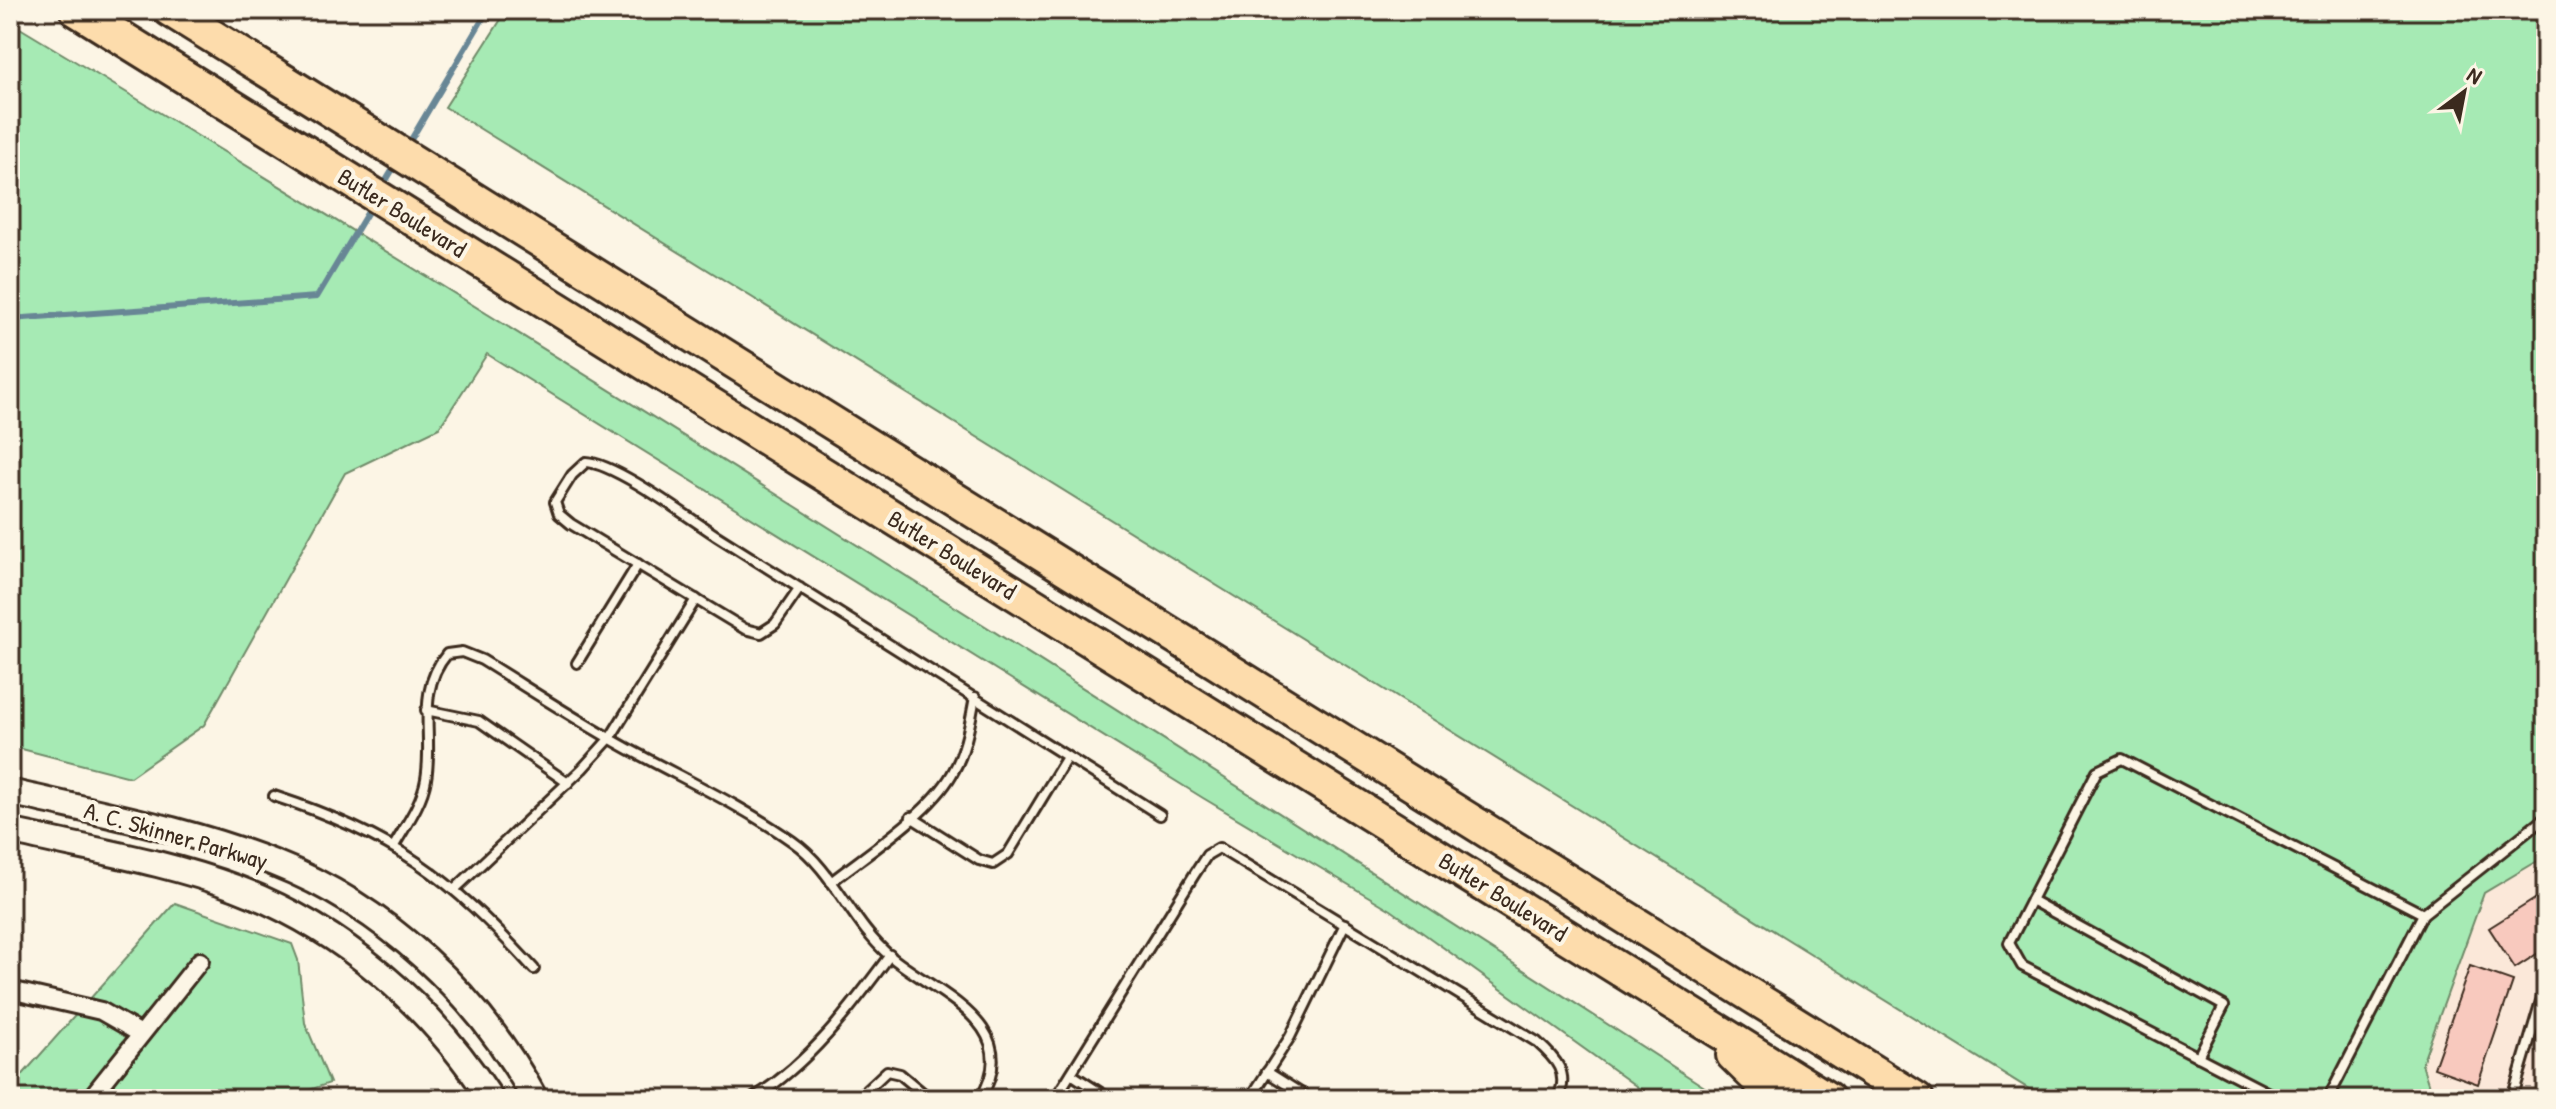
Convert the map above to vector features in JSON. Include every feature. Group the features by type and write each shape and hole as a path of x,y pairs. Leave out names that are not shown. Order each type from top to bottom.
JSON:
{"highway":[{"name":"Butler Boulevard","path":"77,10 1828,1099"},
{"name":"Butler Boulevard","path":"170,10 1917,1099"},
{"path":"1691,1013 1778,1099"}],"main road":[{"name":"A. C. Skinner Parkway","path":"10,792 207,839 276,864 346,900 408,943 435,967 486,1026 535,1099"},
{"name":"A. C. Skinner Parkway","path":"10,831 201,877 235,888 304,920 368,963 423,1011 491,1099"}],"street":[{"path":"90,1099 200,961"},
{"path":"10,990 101,1011 141,1034"}],"lane":[{"path":"800,588 775,624 761,633 745,629 559,514 555,502 572,475 586,462 599,462 975,697 1160,815"},
{"path":"577,663 638,564"},
{"path":"455,889 568,783 610,738 696,599"},
{"path":"394,846 418,804 426,778 426,710 433,670 447,654 462,652 482,660 610,738 794,842 831,882 863,929 890,955 970,1013 991,1041 996,1059 990,1084 980,1099"},
{"path":"831,882 911,817 952,775 968,737 975,697"},
{"path":"426,710 479,721 568,783"},
{"path":"911,817 979,860 993,864 1008,854 1067,757"},
{"path":"2280,1099 2022,966 2009,943 2097,771 2122,759 2423,914"},
{"path":"274,796 338,817 394,846 455,889 534,969"},
{"path":"2328,1099 2423,914 2546,817"},
{"path":"1055,1099 1207,855 1219,848 1537,1042 1556,1059 1563,1074 1562,1090 1557,1099"},
{"path":"2031,900 2224,1006 2198,1057"},
{"path":"1250,1099 1295,1027 1345,924"},
{"path":"752,1099 810,1053 848,1011 890,955"},
{"path":"2512,1099 2546,984"},
{"path":"857,1099 887,1071 900,1074 930,1099"},
{"path":"1267,1072 1310,1099"},
{"path":"1071,1074 1110,1099"},
{"path":"2531,1099 2546,1098"}],"shaded area":[{"path":"2546,856 2546,1099 2433,1099 2422,1064 2484,893"}],"green space":[{"path":"507,10 2546,10 2546,856 2484,893 2422,1064 2433,1099 2045,1099 445,107"},
{"path":"10,22 871,553 1723,1099 1654,1099 1391,910 1203,798 487,354 439,428 345,473 204,725 130,777 10,746"},
{"path":"175,903 292,944 298,960 305,1023 330,1083 303,1092 297,1099 10,1099 10,1089"}],"building":[{"path":"2546,892 2546,948 2515,968 2489,928"},
{"path":"2470,966 2513,981 2478,1084 2434,1068"}],"waterway":[{"path":"406,148 488,10"},
{"path":"381,189 396,164"},
{"path":"10,319 317,297 372,205"}]}
